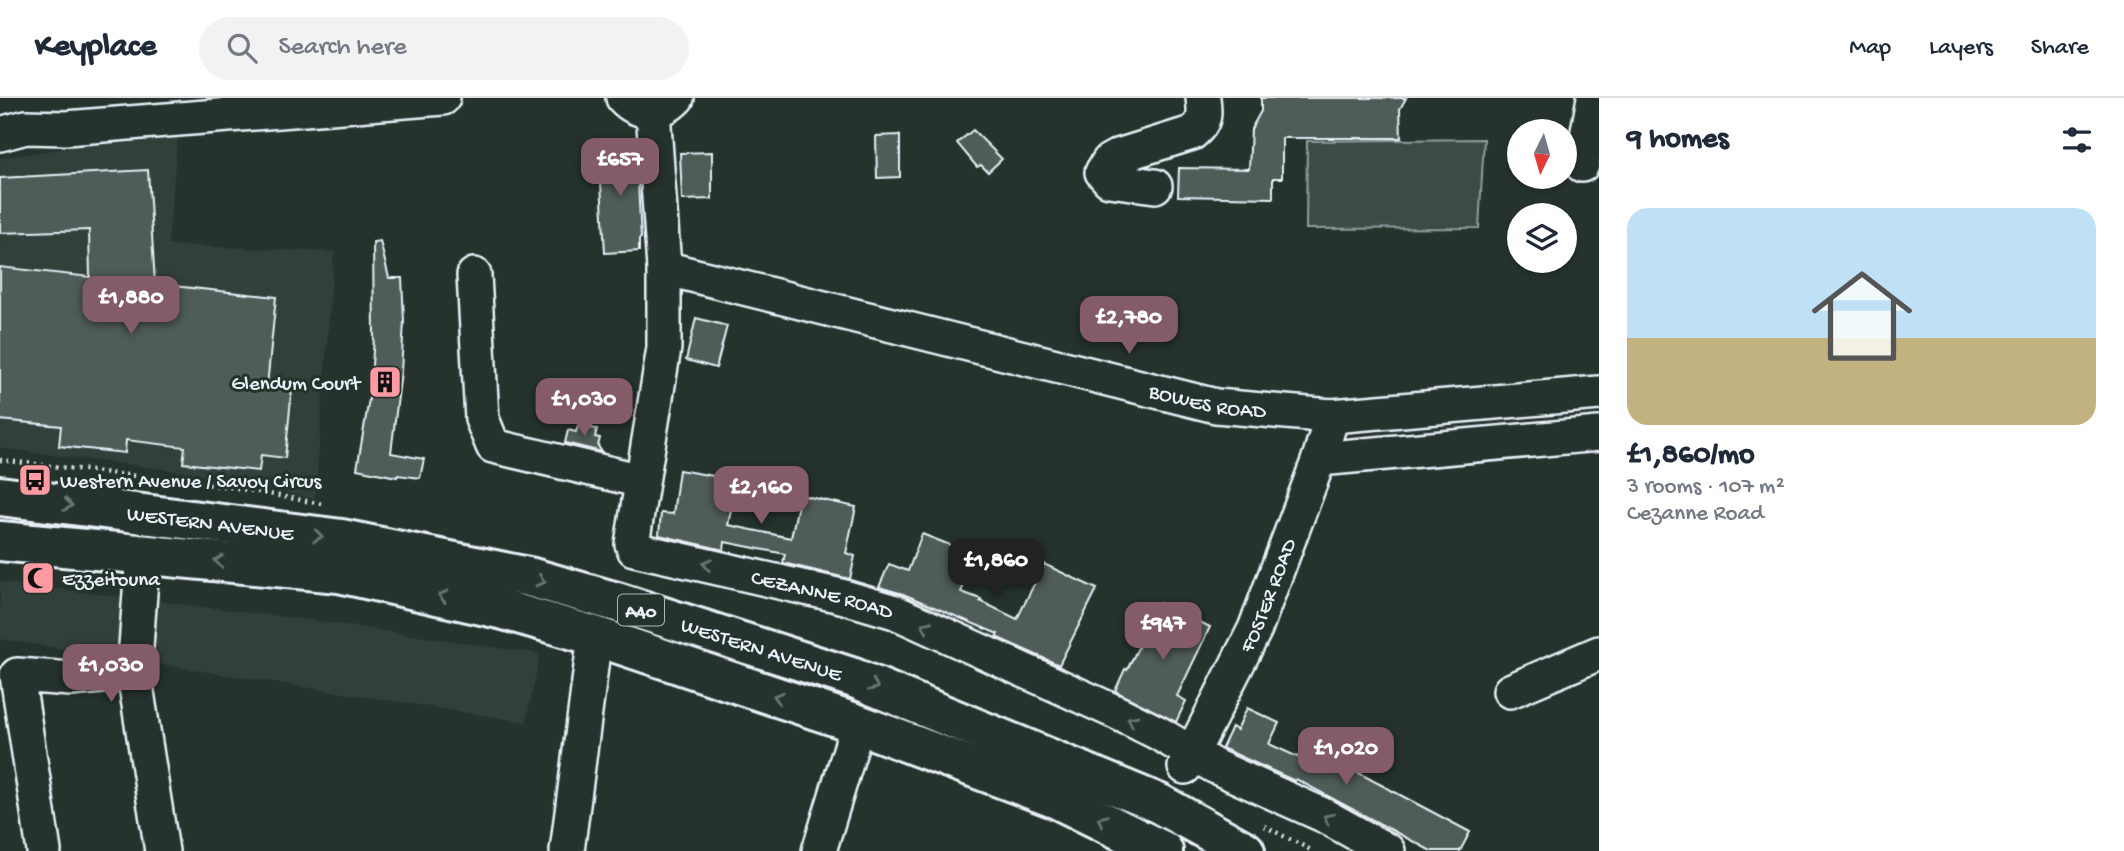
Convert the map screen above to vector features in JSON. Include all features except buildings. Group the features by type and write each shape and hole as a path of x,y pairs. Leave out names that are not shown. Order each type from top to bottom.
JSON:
{"highway":[{"name":"WESTERN AVENUE","path":"0,496 342,539 529,577 620,603 854,678 1158,803 1245,851"},
{"name":"WESTERN AVENUE","path":"0,541 339,573 504,610 595,636 858,724 1057,799 1163,851"}],"street":[{"path":"9,127 67,113 443,98"},
{"path":"1155,186 1110,180 1102,172 1109,161 1118,156 1192,133 1202,125 1205,115 1203,98"},
{"path":"1582,165 1594,98"},
{"path":"474,275 482,419 494,446 642,481 664,348 664,268 651,102"},
{"name":"BOWES ROAD","path":"664,268 1216,406 1332,416 1599,393"},
{"name":"FOSTER ROAD","path":"1189,760 1255,629 1319,459 1332,416"},
{"path":"1319,459 1599,434"},
{"name":"CEZANNE ROAD","path":"642,481 632,544 634,549 841,596 895,612 1158,733 1189,760 1323,815 1388,851"},
{"path":"143,554 134,673 162,851"},
{"path":"567,851 595,636"},
{"path":"1510,691 1599,653"},
{"path":"44,851 17,675 71,679 134,673"},
{"path":"819,851 858,724"}],"path":[{"path":"0,460 99,472"}],"shaded area":[{"path":"178,131 168,245 334,252 315,499 192,473 0,448 0,158"},
{"path":"1484,139 1479,228 1306,229 1307,141"},
{"path":"0,582 310,620 540,654 526,722 0,639"}],"place":[{"name":"Glendum Court","path":"385,382"},
{"name":"Western Avenue / Savoy Circus","path":"35,480"},
{"name":"Ezzeitouna","path":"38,578"}]}
